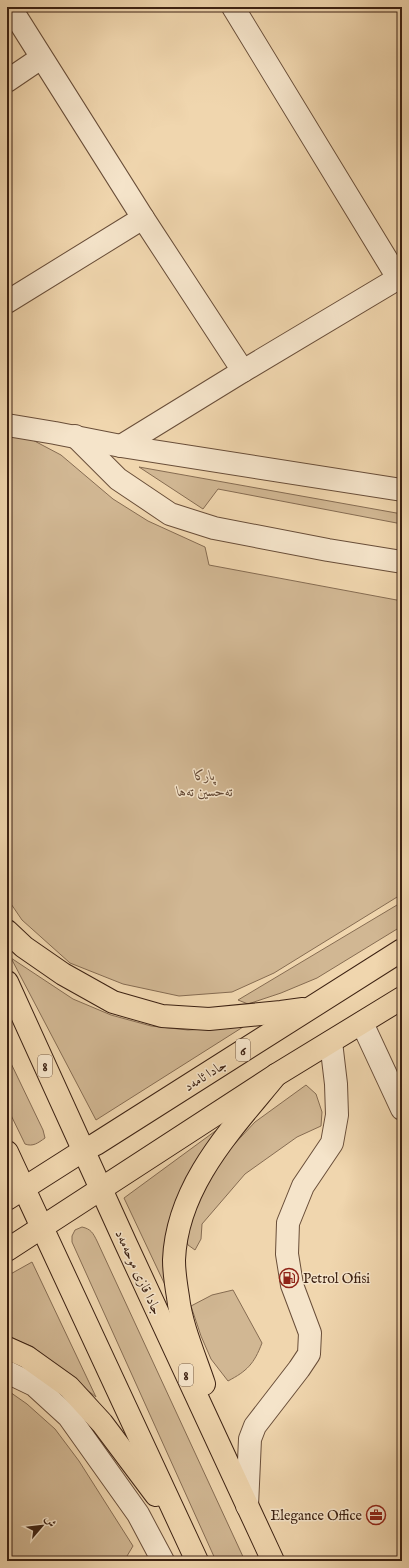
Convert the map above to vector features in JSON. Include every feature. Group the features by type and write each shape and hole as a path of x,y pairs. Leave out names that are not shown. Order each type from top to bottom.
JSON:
{"main road":[{"path":"7,931 24,947 63,974 113,1002 162,1016 209,1019 310,1008"},
{"name":"جادا ئامەد","path":"16,1194 402,950"},
{"name":"جادا قازی موحەمەد","path":"7,982 100,1188 273,1561"},
{"path":"7,1250 100,1188 276,1075 402,998"},
{"path":"247,1506 188,1338 178,1298 174,1261 177,1234 193,1188 205,1165 225,1137 276,1075"},
{"path":"7,1152 16,1194 42,1228 197,1561"},
{"path":"7,1348 27,1357 69,1387 102,1423 184,1534"}],"street":[{"path":"10,7 142,218 243,371"},
{"path":"121,446 400,277 233,7"},
{"path":"7,81 41,58"},
{"path":"7,302 142,218"},
{"path":"7,425 75,436 121,446 402,490"},
{"path":"75,436 118,479 170,514 214,528 328,550 402,562"},
{"path":"362,1023 402,1109"},
{"path":"247,1506 248,1466 252,1432 309,1354 310,1333 292,1285 287,1254 288,1224 302,1186 332,1143 337,1115 336,1084 331,1042"},
{"path":"7,1372 34,1385 69,1417 138,1514 163,1561"}],"green space":[{"name":"پارکا تەحسین تەها","path":"7,433 25,436 61,455 113,499 148,521 205,547 209,565 402,601 402,894 274,973 232,992 179,996 123,984 70,963 22,920 7,898"},
{"path":"139,467 402,514 402,524 218,489 203,509"},
{"path":"402,902 402,926 317,978 281,993 248,1004 238,1000"},
{"path":"11,958 73,999 111,1015 151,1026 188,1030 243,1027 96,1120"},
{"path":"7,1055 43,1130 45,1138 33,1145 25,1144 7,1107"},
{"path":"306,1085 316,1094 322,1112 321,1126 297,1137 245,1174 202,1224 201,1239 195,1250 188,1245 186,1240 189,1222 203,1188 228,1151 255,1122"},
{"path":"218,1129 184,1183 169,1227 166,1287 124,1198"},
{"path":"82,1227 88,1229 97,1241 245,1561 216,1561 72,1242 72,1236 75,1230"},
{"path":"32,1262 96,1397 33,1347 7,1336 7,1276"},
{"path":"233,1290 262,1343 253,1362 240,1374 228,1381 211,1359 201,1336 191,1306 212,1295"},
{"path":"7,1390 27,1404 55,1429 79,1461 133,1546 124,1561 7,1561"}],"place":[{"name":"Petrol Ofisi","path":"289,1278"},
{"name":"Elegance Office","path":"376,1515"}]}
